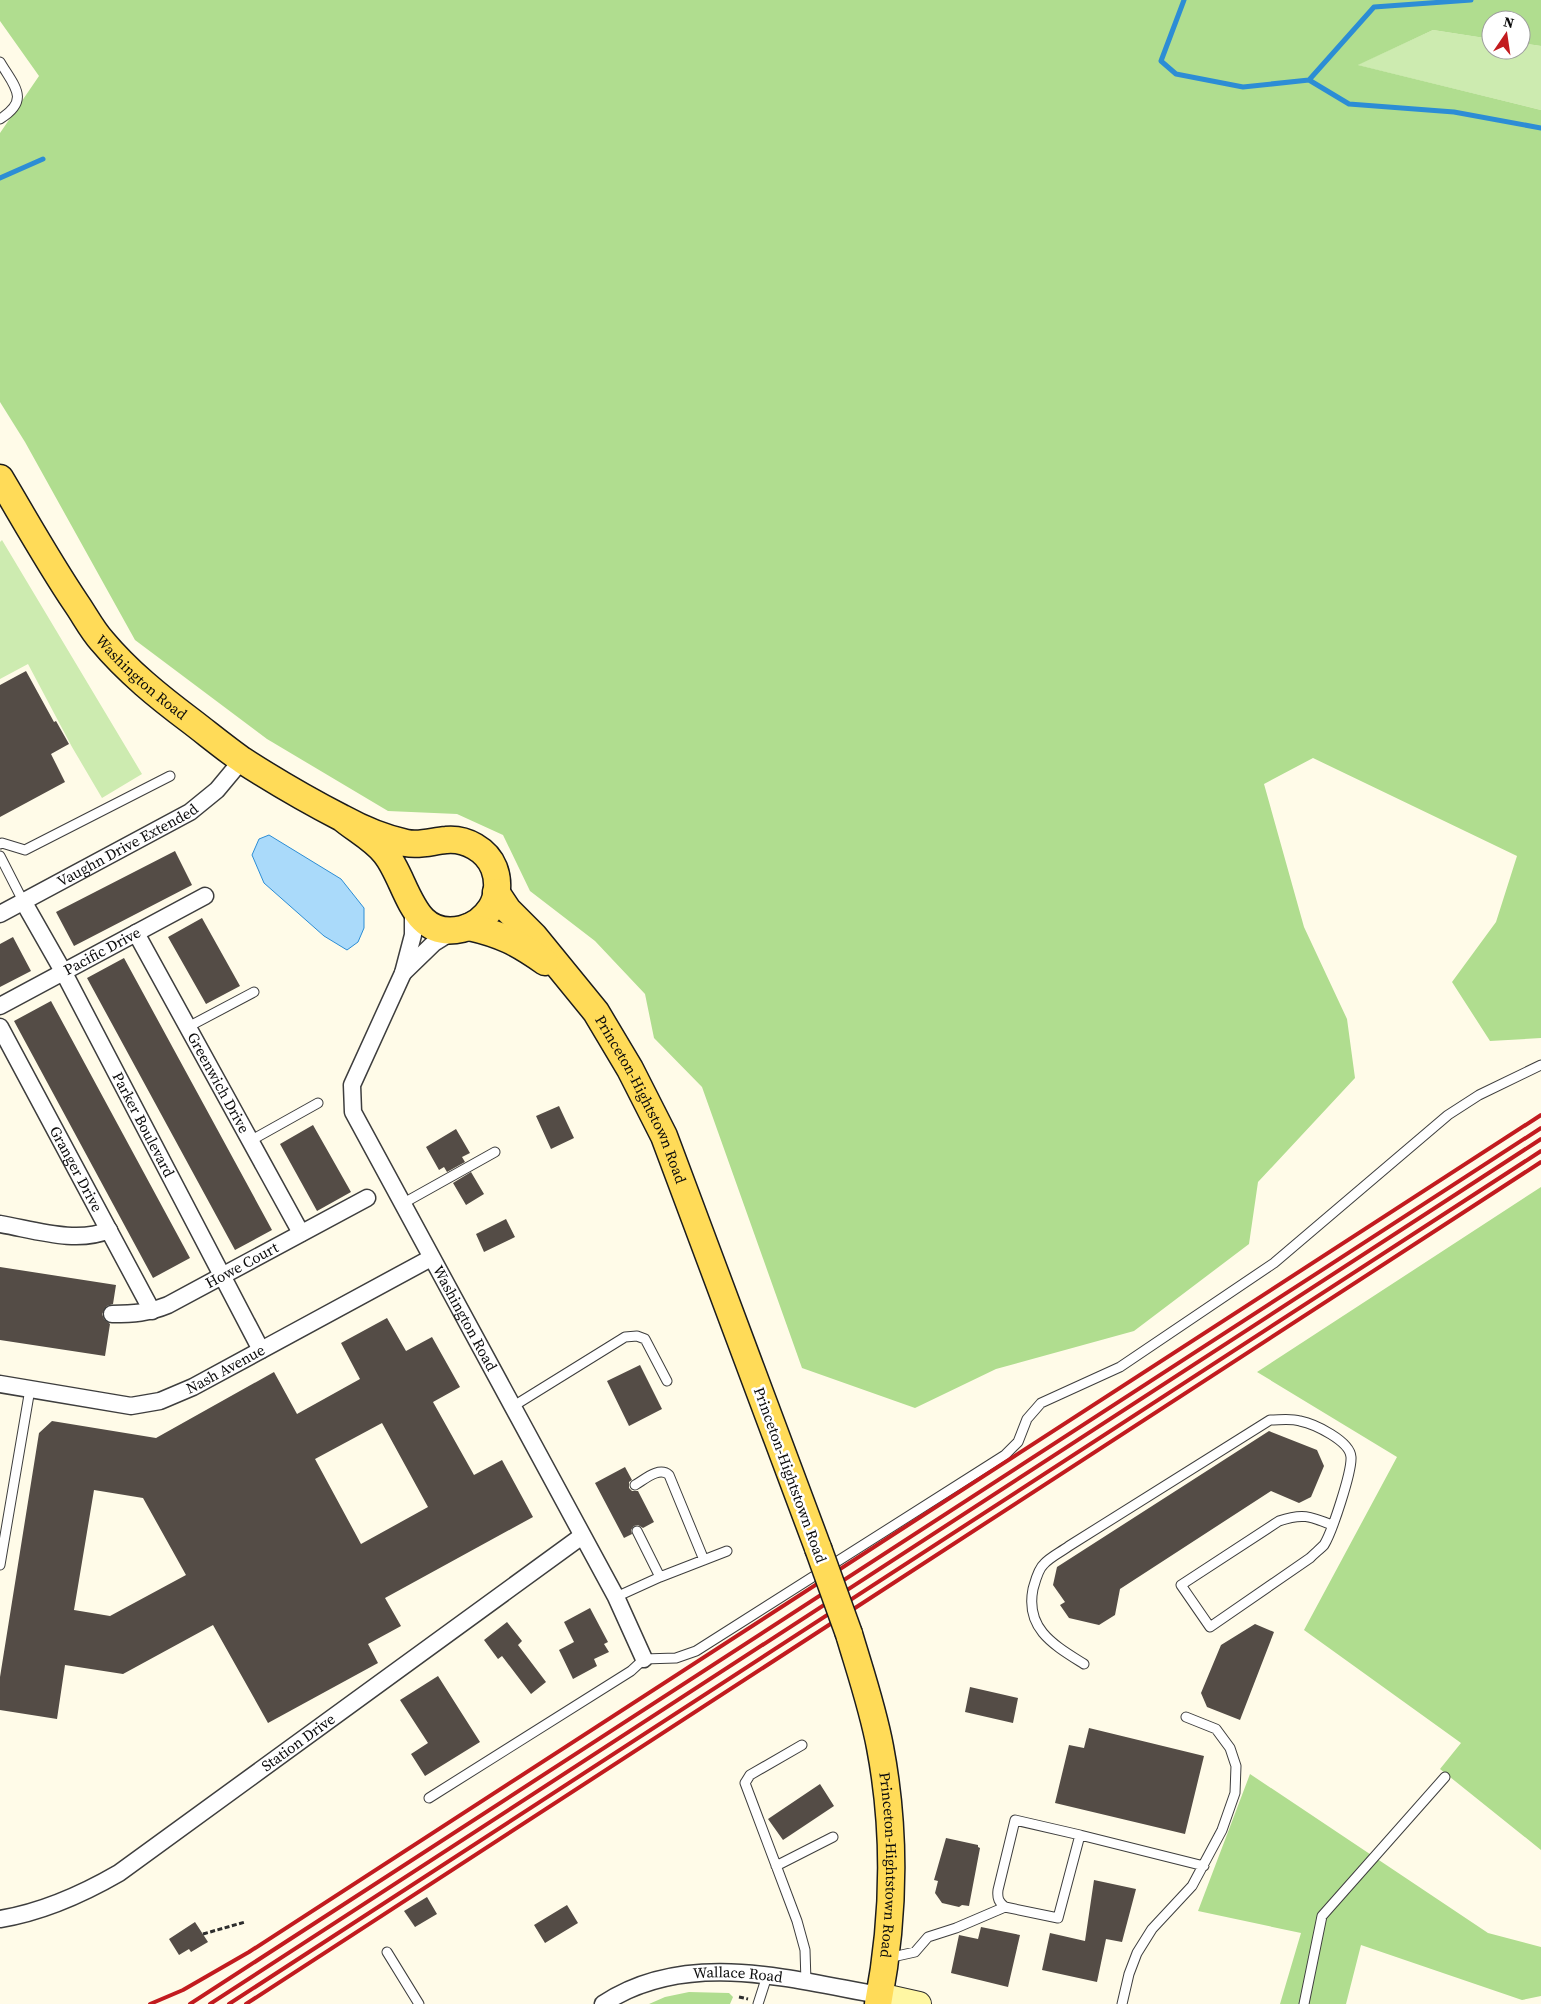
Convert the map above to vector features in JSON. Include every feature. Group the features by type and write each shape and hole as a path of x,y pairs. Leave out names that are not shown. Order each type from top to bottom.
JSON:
{"main road":[{"name":"Washington Road","path":"0,478 65,587 101,641 150,690 242,760 342,818 377,835 408,844 432,844 446,840 461,840 474,846 486,854 494,867 497,881 496,892"},
{"name":"Washington Road","path":"342,818 384,851 398,872 410,902 431,925 443,930 462,929"},
{"path":"410,902 406,880 411,865 420,852 432,844"},
{"path":"462,929 481,919 490,909 496,892"},
{"name":"Princeton-Hightstown Road","path":"496,892 508,910 534,936 596,1012 630,1069 664,1136 849,1634 875,1724 885,1780 891,1870 889,1926 878,2000"},
{"name":"Princeton-Hightstown Road","path":"462,929 496,933 528,950 570,980"}],"street":[{"name":"Vaughn Drive Extended","path":"0,914 190,812 217,790 242,760"},
{"name":"Pacific Drive","path":"0,1006 205,896"},
{"name":"Parker Boulevard","path":"23,901 64,973 261,1350"},
{"name":"Washington Road","path":"410,902 413,935 403,973 352,1085 353,1112 616,1597 644,1659"},
{"name":"Washington Road","path":"403,973 434,943 462,929"},
{"name":"Greenwich Drive","path":"136,933 301,1234"},
{"name":"Granger Drive","path":"0,1026 152,1312"},
{"name":"Howe Court","path":"112,1314 152,1312 367,1198"},
{"path":"0,1224 79,1237 96,1235 109,1230"},
{"name":"Nash Avenue","path":"0,1384 131,1406 160,1401 193,1387 432,1258"},
{"name":"Station Drive","path":"0,1919 50,1907 70,1899 119,1873 582,1536"},
{"name":"Wallace Road","path":"603,2004 632,1987 654,1979 706,1972 767,1976 806,1982 878,2000"},
{"path":"878,2000 919,2004"}],"lane":[{"path":"0,62 17,92 18,103 0,119"},
{"path":"0,844 25,850 170,776"},
{"path":"0,856 23,901"},
{"path":"188,1027 254,992"},
{"path":"429,1798 631,1672 644,1659 676,1658 696,1651 1005,1454 1018,1442 1027,1419 1041,1403 1120,1367 1266,1269 1448,1115 1479,1095 1541,1065"},
{"path":"250,1141 318,1103"},
{"path":"402,1204 495,1152"},
{"path":"512,1407 625,1337 637,1336 646,1340 667,1381"},
{"path":"0,1565 30,1389"},
{"path":"1084,1664 1053,1644 1034,1621 1031,1602 1034,1585 1042,1565 1069,1546 1270,1420 1289,1419 1302,1421 1344,1443 1351,1456 1349,1472 1332,1525 1323,1545 1310,1558 1210,1627 1181,1585 1278,1521 1293,1516 1305,1516 1332,1525"},
{"path":"634,1485 658,1472 667,1473 704,1560"},
{"path":"637,1531 660,1576"},
{"path":"616,1597 660,1576 727,1551"},
{"path":"1122,2004 1129,1974 1137,1953 1152,1929 1192,1886 1222,1830 1235,1792 1236,1766 1230,1748 1216,1729 1186,1717"},
{"path":"802,1745 750,1776 745,1783 802,1940 806,1982"},
{"path":"1304,2004 1322,1916 1445,1777"},
{"path":"1080,1835 1058,1918 1006,1907 1000,1903 997,1897 1015,1820 1080,1835 1204,1866"},
{"path":"776,1866 833,1838"},
{"path":"885,1959 915,1952 928,1936 956,1928 1006,1907"},
{"path":"387,1952 420,2004"},
{"path":"758,2004 767,1976"}],"path":[{"path":"203,1934 245,1922"}],"green space":[{"path":"0,0 1541,0 1541,46 1531,44 1531,10 1481,10 1481,37 1433,30 1358,65 1541,110 1541,1038 1490,1041 1452,982 1496,922 1517,856 1313,758 1264,784 1304,927 1347,1019 1355,1078 1258,1182 1249,1244 1134,1331 996,1369 915,1408 802,1368 702,1087 654,1038 645,994 595,941 530,891 503,835 457,814 388,811 267,739 135,640 25,442 0,402 0,133 39,76 0,21"},
{"path":"1433,30 1481,37 1481,60 1531,60 1531,44 1541,46 1541,110 1357,65"},
{"path":"2,540 142,774 102,798 72,747 28,664 0,679 0,542"},
{"path":"1541,1187 1541,1850 1440,1769 1461,1743 1304,1630 1397,1457 1257,1372"},
{"path":"1250,1774 1488,1933 1541,1947 1541,1996 1522,2000 1361,1945 1346,2004 1280,2004 1301,1933 1198,1911"},
{"path":"689,1992 729,1993 733,1997 730,2004 649,2004 665,1997"}],"water":[{"path":"269,835 341,879 364,908 364,928 358,942 347,950 324,936 264,883 252,855 259,839"}],"building":[{"path":"26,671 54,722 56,721 69,744 51,754 65,782 0,817 0,685"},
{"path":"175,851 192,885 74,946 56,912"},
{"path":"202,918 240,986 206,1004 168,937"},
{"path":"13,937 31,971 0,987 0,944"},
{"path":"124,958 272,1230 235,1250 87,978"},
{"path":"51,1001 190,1258 153,1278 14,1021"},
{"path":"559,1106 574,1138 551,1149 536,1116"},
{"path":"313,1125 351,1192 317,1211 280,1144"},
{"path":"456,1129 470,1153 462,1157 465,1162 447,1172 444,1167 439,1170 426,1147"},
{"path":"471,1172 484,1194 466,1205 453,1183"},
{"path":"506,1219 515,1237 484,1252 476,1234"},
{"path":"0,1267 116,1285 113,1304 107,1306 102,1314 104,1319 110,1324 105,1356 0,1340"},
{"path":"387,1318 406,1351 432,1337 460,1387 433,1402 474,1475 502,1460 533,1517 385,1598 401,1626 368,1644 378,1663 268,1723 213,1625 123,1674 65,1665 57,1719 0,1710 0,1677 39,1433 52,1421 156,1438 274,1372 297,1414 360,1379 341,1343","holes":["382,1423 428,1507 361,1544 315,1459","94,1490 143,1498 186,1575 110,1616 74,1610"]},
{"path":"640,1365 662,1409 629,1426 607,1381"},
{"path":"1269,1431 1317,1450 1324,1466 1311,1497 1299,1503 1271,1491 1120,1589 1115,1615 1099,1625 1069,1618 1060,1605 1065,1602 1053,1585 1057,1567"},
{"path":"625,1467 632,1480 629,1482 629,1488 632,1491 638,1491 654,1522 643,1528 638,1525 634,1526 631,1530 632,1534 624,1538 595,1483"},
{"path":"590,1608 608,1642 604,1644 609,1652 594,1659 597,1666 573,1679 559,1650 574,1642 564,1622"},
{"path":"507,1622 522,1641 518,1645 546,1682 531,1694 502,1656 498,1659 484,1640"},
{"path":"1255,1624 1274,1632 1240,1720 1207,1707 1201,1693 1221,1645"},
{"path":"438,1676 480,1742 425,1776 411,1754 428,1743 400,1700"},
{"path":"970,1687 1018,1698 1013,1723 965,1712"},
{"path":"1089,1728 1204,1756 1185,1834 1055,1803 1069,1745 1084,1748"},
{"path":"820,1784 834,1806 783,1840 768,1819"},
{"path":"946,1838 978,1845 980,1848 969,1906 962,1905 959,1907 942,1903 935,1893 938,1881 934,1880"},
{"path":"1094,1880 1136,1889 1122,1942 1106,1939 1097,1982 1042,1970 1050,1933 1085,1941"},
{"path":"427,1897 437,1914 415,1927 404,1911"},
{"path":"567,1905 578,1923 545,1943 534,1925"},
{"path":"195,1922 208,1942 191,1952 189,1949 179,1955 169,1939"},
{"path":"981,1927 1020,1935 1008,1987 951,1973 959,1935 978,1939"}],"waterway":[{"path":"1184,0 1161,61 1176,74 1243,87 1309,80 1374,7 1471,0"},
{"path":"1309,80 1349,104 1454,112 1541,128"},
{"path":"0,178 43,159"}],"railway":[{"path":"150,2004 183,1990 249,1952 1541,1115"},
{"path":"190,2004 1541,1128"},
{"path":"210,2004 1541,1139"},
{"path":"229,2004 1541,1151"},
{"path":"246,2004 1541,1162"}]}
